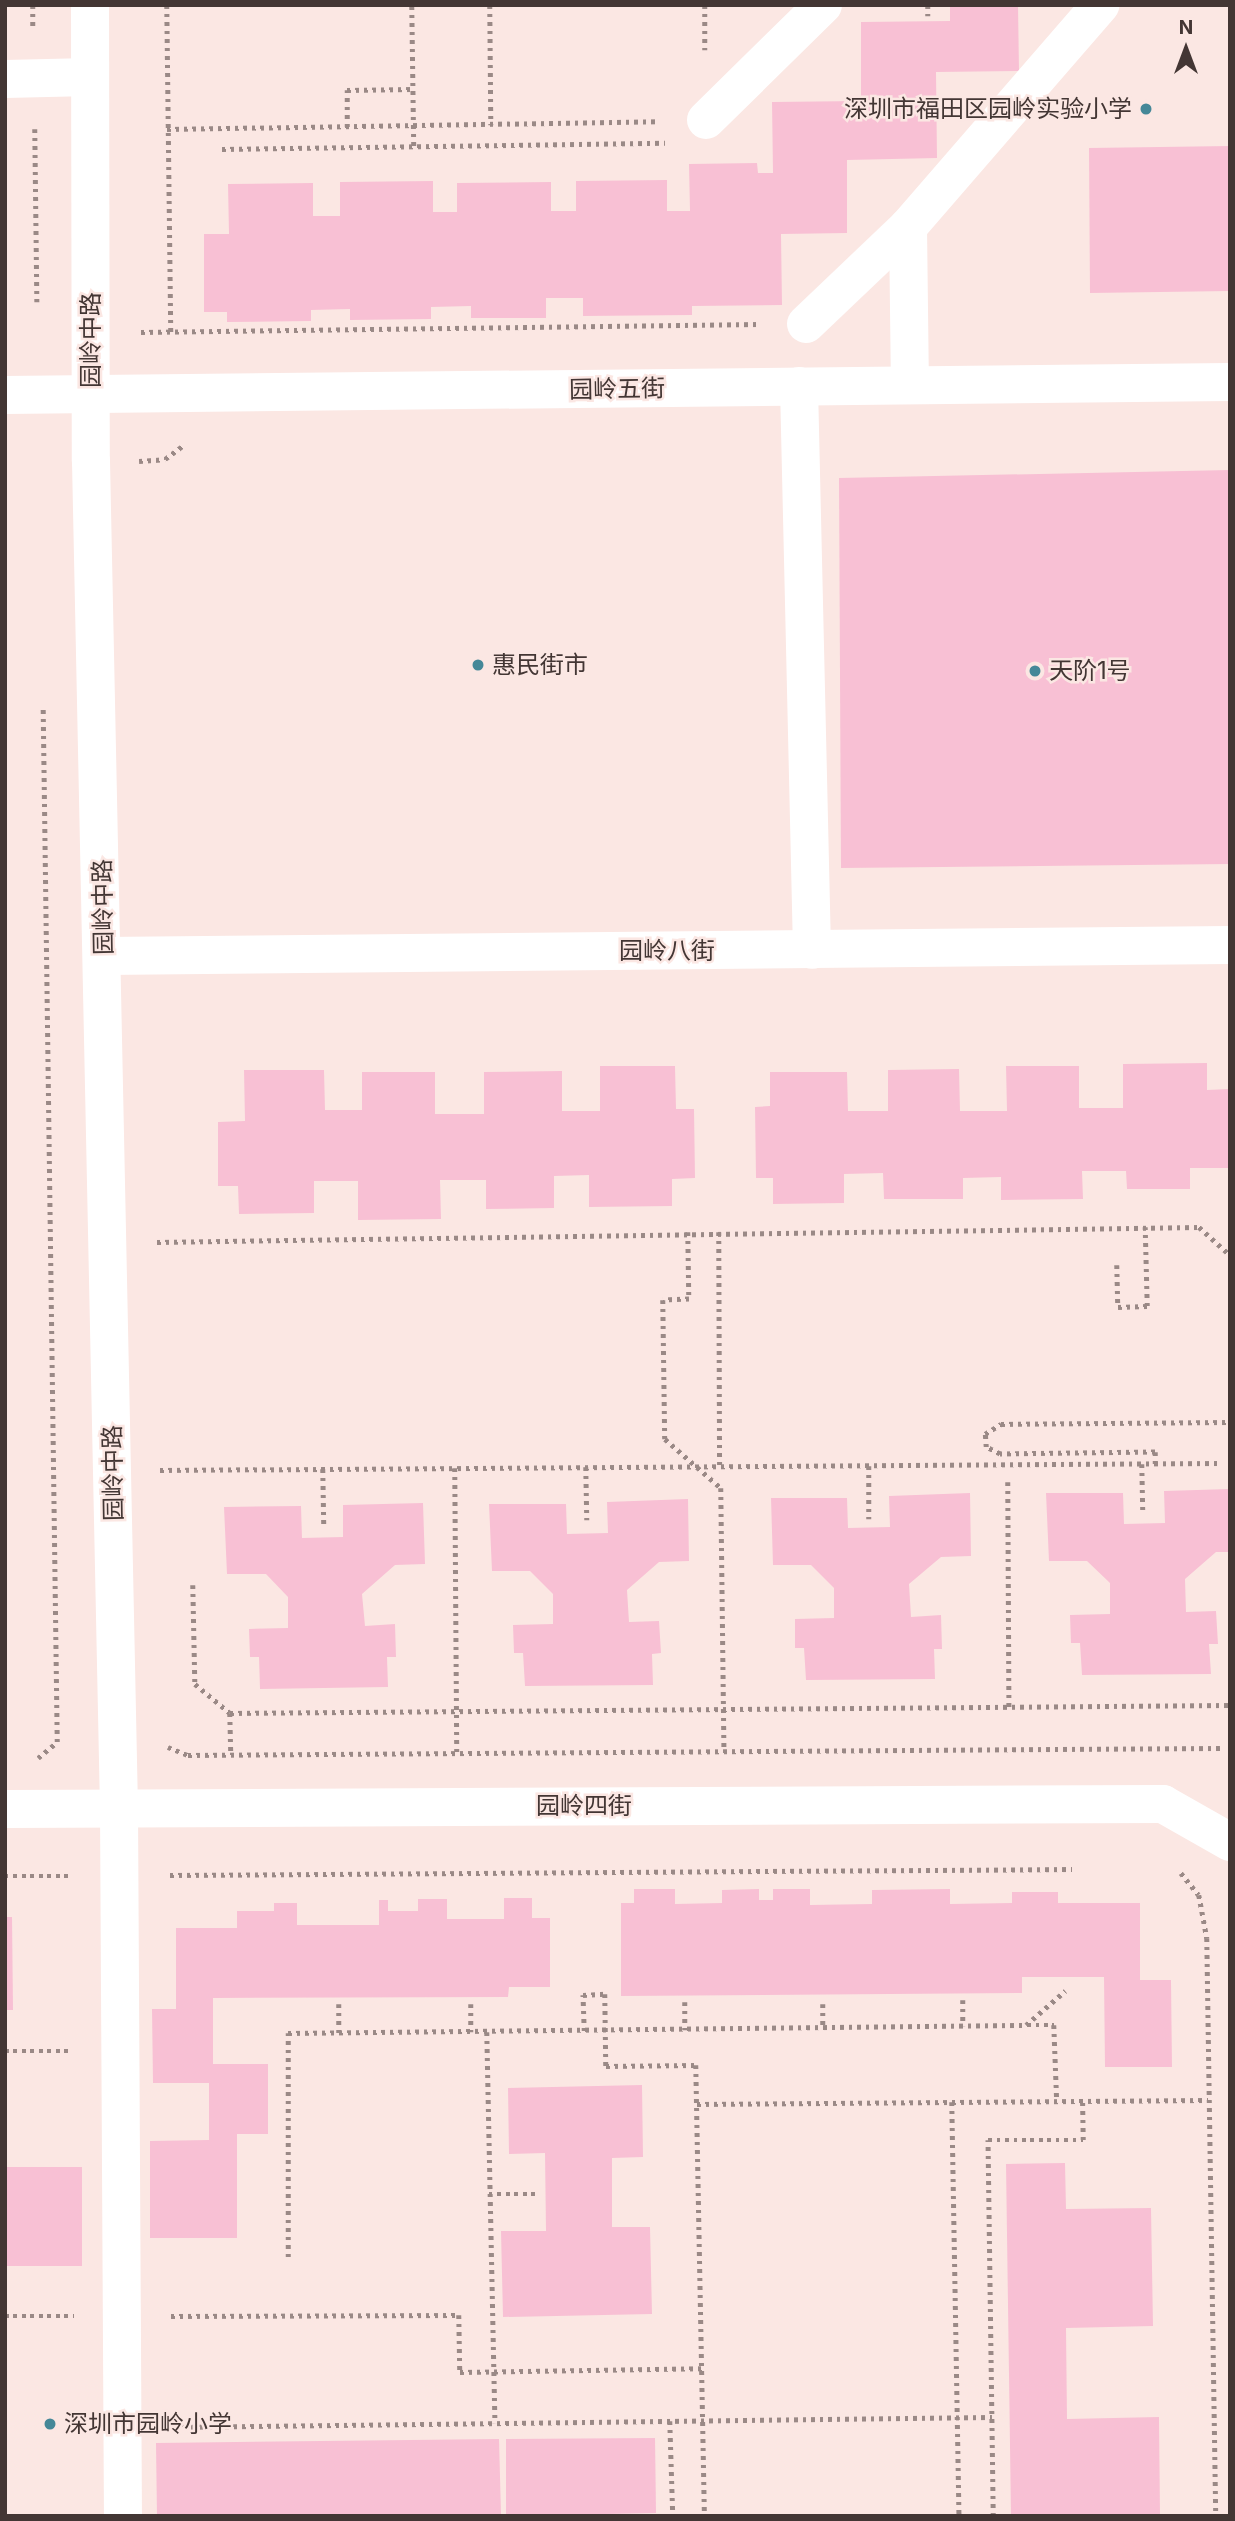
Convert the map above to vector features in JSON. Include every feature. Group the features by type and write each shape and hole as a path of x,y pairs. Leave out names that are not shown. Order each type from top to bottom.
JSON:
{"street":[{"name":"园岭中路","path":"90,5 91,395 119,1808 123,2516"},
{"path":"693,132 823,5"},
{"path":"806,324 908,227 1100,5"},
{"path":"20,78 90,78"},
{"path":"908,227 910,386"},
{"name":"园岭五街","path":"5,395 1230,382"},
{"path":"799,386 812,950"},
{"name":"园岭八街","path":"104,956 1230,945"},
{"name":"园岭四街","path":"5,1809 1163,1804 1229,1838"}],"path":[{"path":"33,5 20,78 37,306"},
{"path":"167,5 172,332"},
{"path":"490,5 491,125"},
{"path":"693,132 705,5"},
{"path":"928,5 928,16"},
{"path":"412,6 414,147"},
{"path":"347,127 347,90 414,89"},
{"path":"167,129 491,125 693,132"},
{"path":"222,149 414,147 693,132"},
{"path":"134,332 806,324"},
{"path":"43,700 57,1742"},
{"path":"1117,1265 1118,1307 1147,1306 1145,1227"},
{"path":"151,1242 688,1232 1199,1227 1230,1255"},
{"path":"688,1232 689,1299 663,1300 665,1439 721,1488 724,1751"},
{"path":"719,1232 720,1466"},
{"path":"1156,1464 1156,1451 1000,1454 986,1447 985,1434 1000,1424 1230,1422"},
{"path":"155,1469 1220,1463"},
{"path":"1142,1464 1143,1513"},
{"path":"869,1466 869,1519"},
{"path":"586,1467 587,1520"},
{"path":"455,1468 457,1753"},
{"path":"323,1469 324,1524"},
{"path":"1008,1482 1009,1708"},
{"path":"192,1585 195,1684 230,1713 1230,1705"},
{"path":"230,1713 231,1754"},
{"path":"158,1743 188,1755 1220,1748"},
{"path":"5,1876 1072,1870"},
{"path":"1178,1870 1199,1895 1206,1938 1216,2516"},
{"path":"1026,2025 1065,1991"},
{"path":"584,2031 583,1994 605,1994 606,2066 696,2065 705,2516"},
{"path":"963,2000 963,2026"},
{"path":"685,2002 685,2030"},
{"path":"339,2004 339,2033"},
{"path":"471,2004 471,2032"},
{"path":"823,2004 823,2028"},
{"path":"289,2257 288,2033 1054,2025 1057,2102"},
{"path":"487,2032 495,2423"},
{"path":"5,2051 120,2050"},
{"path":"697,2104 1208,2100"},
{"path":"993,2516 988,2140 1083,2140 1082,2101"},
{"path":"952,2102 959,2516"},
{"path":"489,2194 535,2194"},
{"path":"5,2316 459,2315 460,2372 703,2368"},
{"path":"174,2427 992,2417"},
{"path":"670,2421 673,2516"}],"building":[{"path":"950,5 1018,5 1019,71 936,72 937,158 847,160 847,233 781,234 782,305 692,306 692,315 583,316 583,298 546,298 546,318 471,318 471,306 431,307 431,319 350,320 350,309 311,310 311,321 227,322 227,312 204,312 204,234 229,234 228,184 313,183 313,216 340,216 340,182 433,181 433,212 457,212 457,183 551,182 551,211 576,211 576,181 667,180 667,211 690,211 689,164 757,163 758,173 773,173 772,102 861,101 861,22 950,21"},
{"path":"1230,146 1230,291 1090,293 1089,148"},
{"name":"天阶1号","path":"1230,470 1230,864 841,868 839,478"},
{"path":"1207,1063 1207,1090 1230,1089 1230,1168 1190,1168 1190,1189 1127,1189 1126,1171 1082,1171 1083,1199 1001,1200 1001,1177 963,1178 963,1199 884,1199 883,1173 844,1174 844,1203 773,1204 773,1178 756,1178 755,1107 770,1106 770,1072 847,1072 848,1111 888,1111 888,1070 959,1069 960,1111 1007,1111 1006,1066 1079,1066 1079,1108 1123,1108 1123,1064"},
{"path":"600,1066 675,1066 676,1109 694,1109 695,1178 672,1179 672,1206 589,1207 589,1175 554,1176 554,1208 486,1209 486,1180 440,1180 441,1219 358,1220 358,1181 314,1181 314,1213 239,1214 238,1186 218,1186 218,1122 245,1121 244,1070 324,1070 325,1110 362,1110 362,1072 435,1072 435,1114 484,1114 484,1072 562,1071 562,1111 600,1111"},
{"path":"1230,1489 1230,1552 1216,1552 1185,1579 1186,1612 1216,1611 1218,1644 1209,1644 1211,1674 1082,1675 1080,1643 1071,1643 1070,1615 1110,1614 1110,1583 1087,1561 1049,1561 1046,1493 1123,1493 1124,1524 1165,1523 1164,1491"},
{"path":"970,1493 971,1556 941,1557 909,1584 911,1617 941,1615 942,1649 934,1649 935,1679 806,1680 804,1648 795,1648 795,1619 834,1618 834,1588 811,1565 773,1565 771,1498 847,1498 848,1528 890,1527 889,1496"},
{"path":"688,1499 689,1561 659,1562 627,1590 629,1622 659,1621 661,1653 652,1654 653,1685 525,1686 523,1653 514,1653 513,1625 553,1624 553,1594 530,1571 492,1571 489,1504 566,1504 567,1534 608,1533 607,1502"},
{"path":"423,1503 425,1564 395,1565 362,1594 365,1626 395,1624 396,1657 387,1657 388,1687 260,1689 259,1657 250,1657 249,1629 288,1628 288,1597 266,1574 227,1574 224,1507 301,1506 302,1538 343,1537 343,1505"},
{"path":"634,1889 675,1889 675,1904 722,1903 722,1890 759,1889 759,1900 773,1900 773,1889 810,1889 810,1905 872,1904 872,1890 950,1889 950,1904 1012,1903 1012,1892 1058,1892 1058,1903 1140,1903 1140,1980 1171,1980 1172,2067 1105,2067 1104,1977 1022,1977 1022,1993 621,1996 621,1903 634,1903"},
{"path":"504,1898 532,1898 532,1918 550,1918 550,1987 509,1987 508,1997 213,1998 213,2064 268,2064 268,2134 237,2134 237,2238 150,2238 150,2141 209,2140 209,2083 153,2083 152,2009 176,2009 176,1928 237,1928 237,1911 274,1911 274,1903 297,1903 297,1925 379,1925 379,1900 388,1900 388,1911 418,1911 418,1899 447,1899 447,1919 504,1919"},
{"path":"5,1917 12,1917 13,2010 5,2010"},
{"path":"642,2085 643,2157 612,2158 612,2227 650,2227 652,2314 503,2317 501,2231 546,2231 545,2153 509,2154 508,2088"},
{"path":"1065,2163 1066,2209 1151,2208 1153,2326 1066,2328 1067,2419 1159,2417 1160,2516 1011,2516 1006,2164"},
{"path":"5,2167 82,2167 82,2266 5,2266"},
{"path":"655,2438 656,2513 506,2516 506,2439"},
{"path":"499,2439 501,2515 157,2516 156,2443"}],"place":[{"name":"深圳市福田区园岭实验小学","path":"1146,109"},
{"name":"惠民街市","path":"478,665"},
{"name":"天阶1号","path":"1035,671"},
{"name":"深圳市园岭小学","path":"50,2424"}]}
